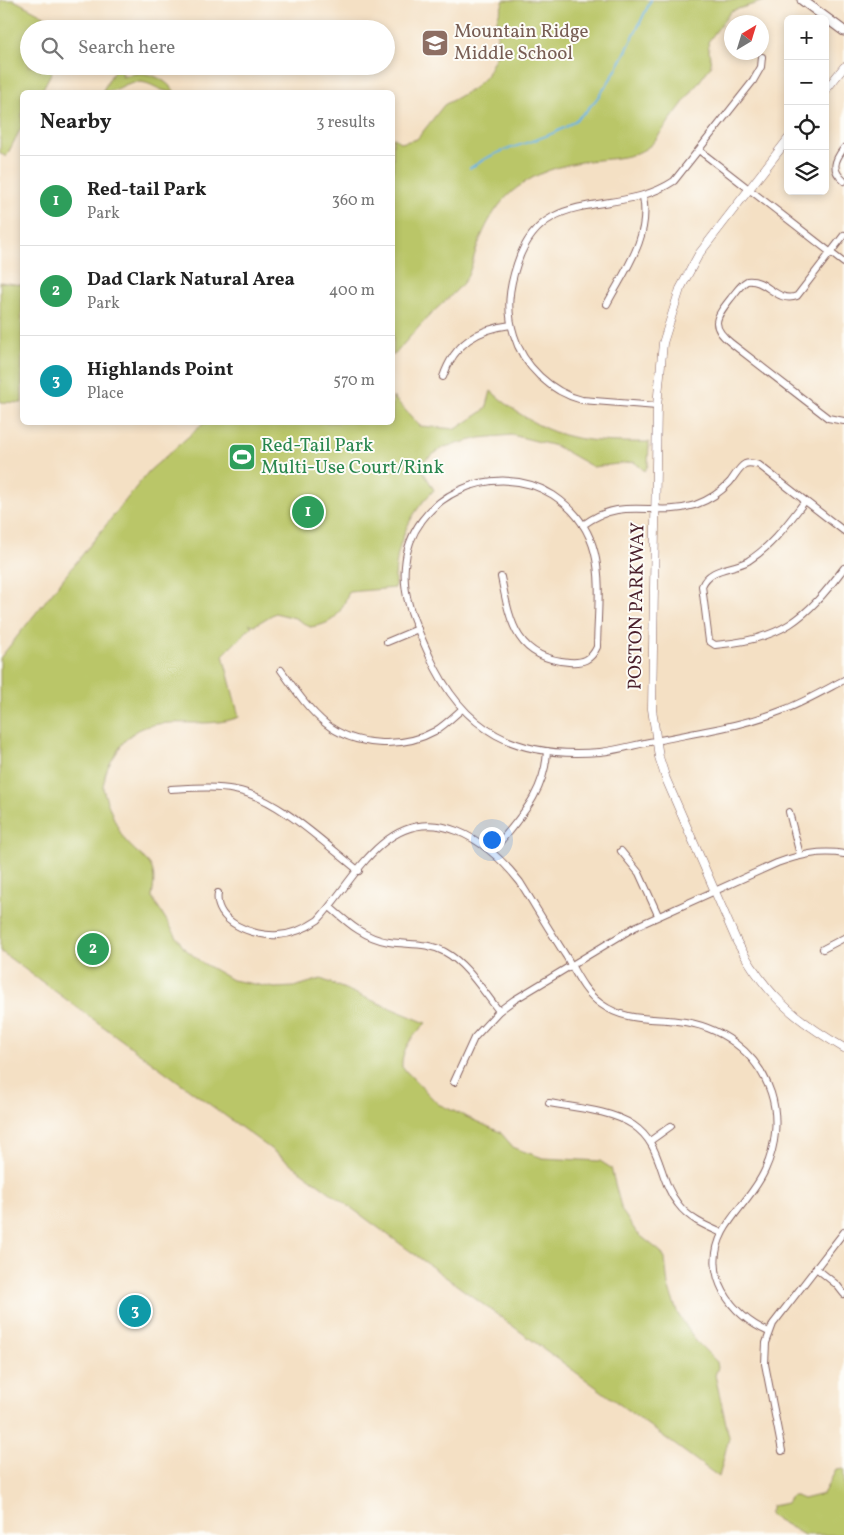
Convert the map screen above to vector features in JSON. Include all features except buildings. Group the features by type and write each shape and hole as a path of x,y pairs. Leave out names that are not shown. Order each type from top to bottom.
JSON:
{"main road":[{"path":"802,0 844,31"}],"street":[{"path":"657,406 582,400 565,394 543,379 528,364 518,347 511,325 509,307 511,283 524,245 536,228 548,218 566,210 643,197 662,190 674,182 753,81 762,67 762,60"},
{"path":"829,87 844,68"},
{"name":"POSTON PARKWAY","path":"784,145 699,254 680,289 663,343 657,406 651,682 656,741 666,779 737,942 765,986 794,1016 844,1048"},
{"path":"844,148 836,159 834,166 838,176 844,181"},
{"path":"700,151 844,263"},
{"path":"607,304 639,244 645,214 643,197"},
{"path":"844,235 801,292 791,298 782,297 757,281 747,281 743,283 721,310 716,326 724,338 828,418 844,421"},
{"path":"443,377 456,350 467,340 488,329 511,325"},
{"path":"583,525 596,515 618,508 656,509 688,507 700,503 722,490 743,464 750,463 759,466 844,531"},
{"path":"501,577 509,617 514,628 527,646 538,654 553,660 579,663 587,660 594,654 597,647 598,571 595,549 583,525 573,513 550,494 521,482 490,481 472,485 452,494 434,507 413,535 404,573 406,598 440,679 462,709 485,729 501,738 523,746 547,751 600,752 656,741 752,721 803,702 844,680"},
{"path":"805,501 768,547 742,564 712,574 705,579 702,586 709,641 715,645 737,643 763,638 784,628 805,614 822,598 844,568"},
{"path":"387,642 418,629"},
{"path":"281,670 313,712 326,724 360,740 389,743 410,740 434,732 462,709"},
{"path":"492,852 538,793 543,780 547,751"},
{"path":"171,789 236,790 261,798 284,812 359,871"},
{"path":"789,812 800,854"},
{"path":"218,893 218,906 224,915 249,931 263,935 284,934 304,929 318,920 330,907 384,842 399,833 419,827 440,826 455,829 471,837 492,852 520,882 591,996 610,1010 630,1017 678,1021 713,1029 743,1049 764,1076 770,1092 775,1114 775,1136 771,1154 760,1180 722,1233 717,1248 716,1261 719,1280 724,1294 741,1316 769,1332"},
{"path":"621,851 639,872 658,915"},
{"path":"454,1082 474,1038 499,1011 571,965 658,915 800,854 821,852 844,854"},
{"path":"330,907 358,930 369,936 389,942 429,946 448,954 466,970 499,1011"},
{"path":"823,949 844,938"},
{"path":"548,1103 620,1118 633,1125 650,1141 659,1158 670,1191 678,1204 694,1220 722,1233"},
{"path":"650,1141 671,1126"},
{"path":"782,1451 766,1364 765,1350 769,1332 780,1312 844,1232"},
{"path":"816,1268 837,1285 844,1294"}],"green space":[{"path":"0,0 14,0 52,20 20,20 20,75 50,75 42,90 20,90 20,130 6,157 0,153"},
{"path":"504,0 768,0 731,11 728,15 724,15 724,20 708,42 711,66 653,143 645,149 619,158 565,165 535,176 513,191 493,214 476,250 466,279 395,354 395,138 401,143 417,139 444,105 474,88 486,76 497,54 497,19"},
{"path":"112,75 122,75 122,77 129,75 151,75 164,81 173,90 162,90 147,83 136,82 114,90 103,90"},
{"path":"0,282 20,285 20,403 0,402"},
{"path":"491,391 528,419 564,435 602,441 649,442 648,465 645,471 634,462 593,467 556,446 512,435 480,438 444,447 419,464 434,490 416,511 404,535 397,560 395,588 349,592 336,617 318,626 310,627 295,618 275,613 255,625 249,624 252,626 223,655 239,717 206,723 156,724 141,729 128,737 117,752 105,776 104,791 123,837 152,868 154,884 152,897 183,947 201,962 232,980 275,988 294,987 321,979 426,1023 406,1048 402,1067 438,1104 500,1132 514,1148 543,1158 600,1161 611,1168 622,1211 637,1233 661,1252 665,1259 668,1286 678,1314 696,1341 717,1362 718,1368 715,1375 729,1437 719,1477 0,951 0,658 149,471 202,425 395,425 395,399 420,426 456,429 486,409"},
{"path":"844,1469 844,1535 804,1535 769,1515 772,1506 787,1503 791,1496 803,1499 823,1494 836,1470"}],"waterway":[{"path":"470,168 490,156 547,136 568,126 589,108 610,80 651,0"}],"place":[{"name":"Mountain Ridge Middle School","path":"435,43"},
{"name":"Red-Tail Park Multi-Use Court/Rink","path":"242,457"},
{"name":"Red-tail Park","path":"308,512"},
{"name":"Dad Clark Natural Area","path":"93,949"},
{"name":"Highlands Point","path":"135,1311"}]}
